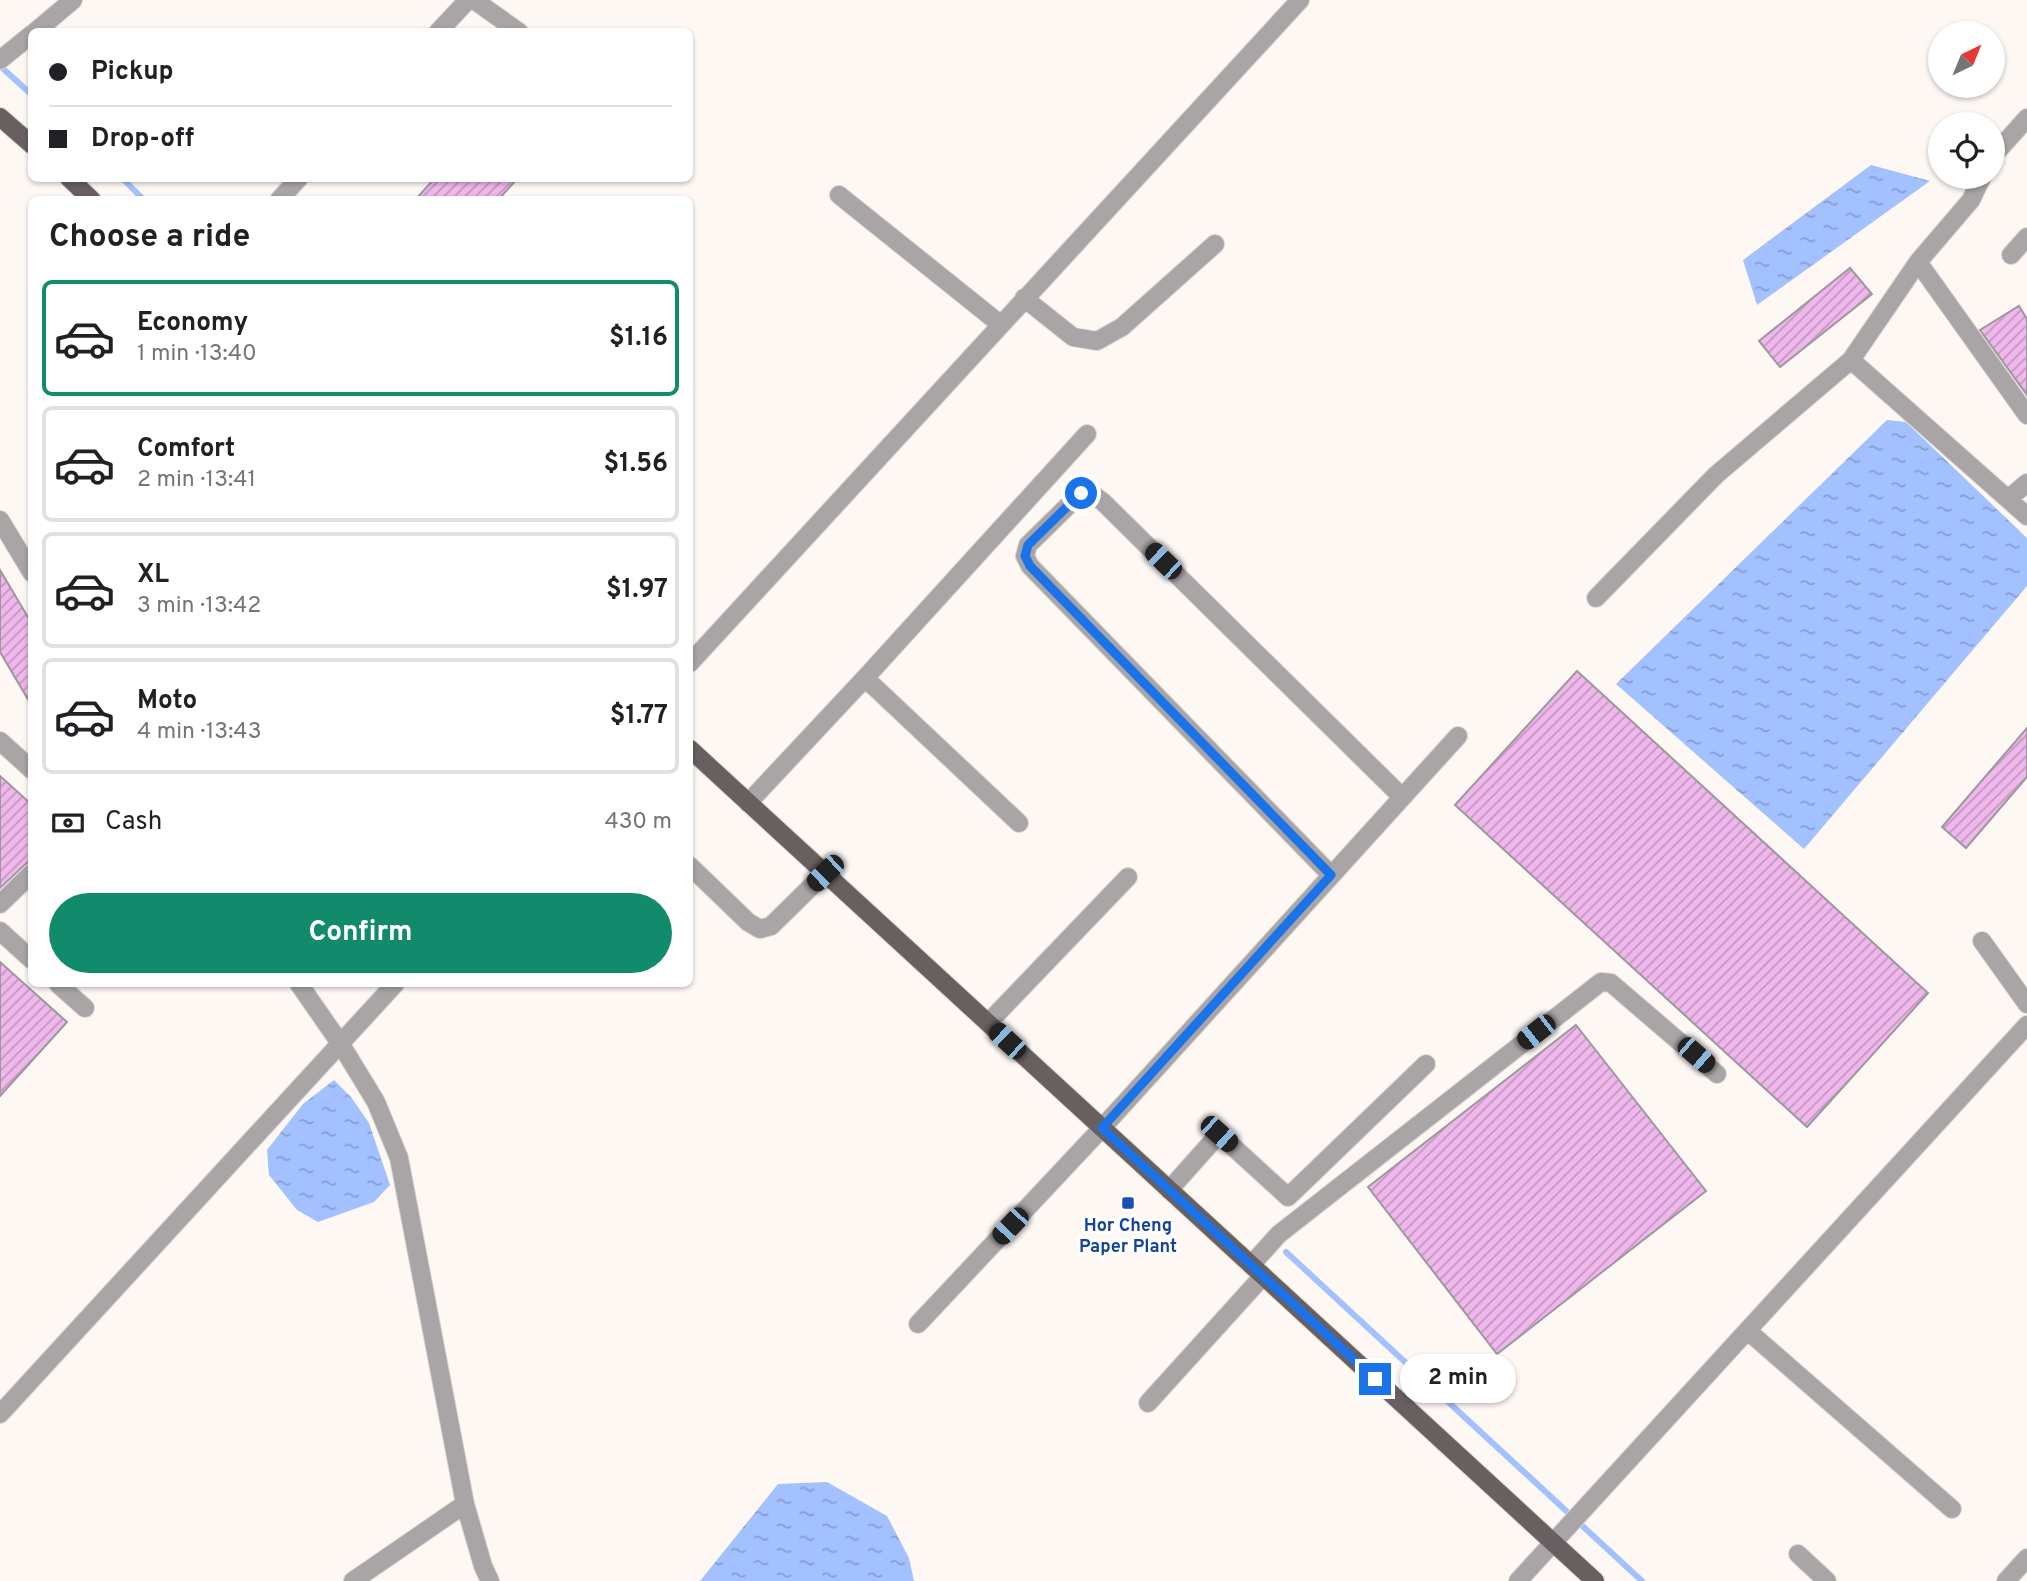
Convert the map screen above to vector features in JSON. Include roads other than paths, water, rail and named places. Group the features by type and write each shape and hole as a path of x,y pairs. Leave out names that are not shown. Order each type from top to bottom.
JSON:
{"main road":[{"path":"0,117 28,142"},
{"path":"72,182 88,196"},
{"path":"693,752 1257,1271 1559,1537 1595,1581"}],"street":[{"path":"39,28 73,0"},
{"path":"443,28 468,0"},
{"path":"474,0 513,28"},
{"path":"693,660 1300,0"},
{"path":"0,60 28,37"},
{"path":"2005,145 2024,128"},
{"path":"283,196 295,182"},
{"path":"1596,598 1716,475 1851,360 1918,262 1971,200 1976,189"},
{"path":"839,195 1000,324"},
{"path":"2011,255 2027,237"},
{"path":"1024,298 1073,337 1097,341 1122,327 1215,244"},
{"path":"1918,262 2027,415"},
{"path":"1851,360 2027,516"},
{"path":"747,803 1087,434"},
{"path":"2008,499 2027,483"},
{"path":"1331,875 1030,566 1025,556 1028,545 1081,493 1092,494 1402,797"},
{"path":"1,523 28,567"},
{"path":"865,678 1019,823"},
{"path":"918,1324 1102,1128 1458,736"},
{"path":"0,741 28,766"},
{"path":"693,869 748,922 760,929 771,926 825,873"},
{"path":"0,904 28,877"},
{"path":"988,1023 1128,877"},
{"path":"0,931 28,956"},
{"path":"1982,941 2027,1004"},
{"path":"1148,1403 1257,1271 1279,1234 1601,982 1611,983 1717,1074"},
{"path":"62,987 85,1007"},
{"path":"301,987 340,1042 376,1102 399,1158 464,1504 483,1566 491,1581"},
{"path":"0,1414 392,987"},
{"path":"1518,1581 2027,1026"},
{"path":"1169,1189 1219,1134 1288,1197 1426,1064"},
{"path":"1748,1331 1952,1509"},
{"path":"353,1581 464,1504"},
{"path":"1798,1554 1827,1581"},
{"path":"2006,1581 2027,1559"}],"water":[{"path":"1871,165 1928,180 1757,305 1743,260"},
{"path":"1887,420 1906,422 2027,538 2027,586 1804,849 1616,684"},
{"path":"334,1080 351,1097 369,1123 390,1185 374,1202 318,1222 297,1210 269,1175 267,1150 303,1104"},
{"path":"827,1482 887,1516 909,1558 914,1581 700,1581 778,1484"}],"waterway":[{"path":"0,66 28,91"},
{"path":"126,182 140,196"},
{"path":"1286,1252 1642,1581"}],"place":[{"name":"Hor Cheng Paper Plant","path":"1128,1203"}]}
